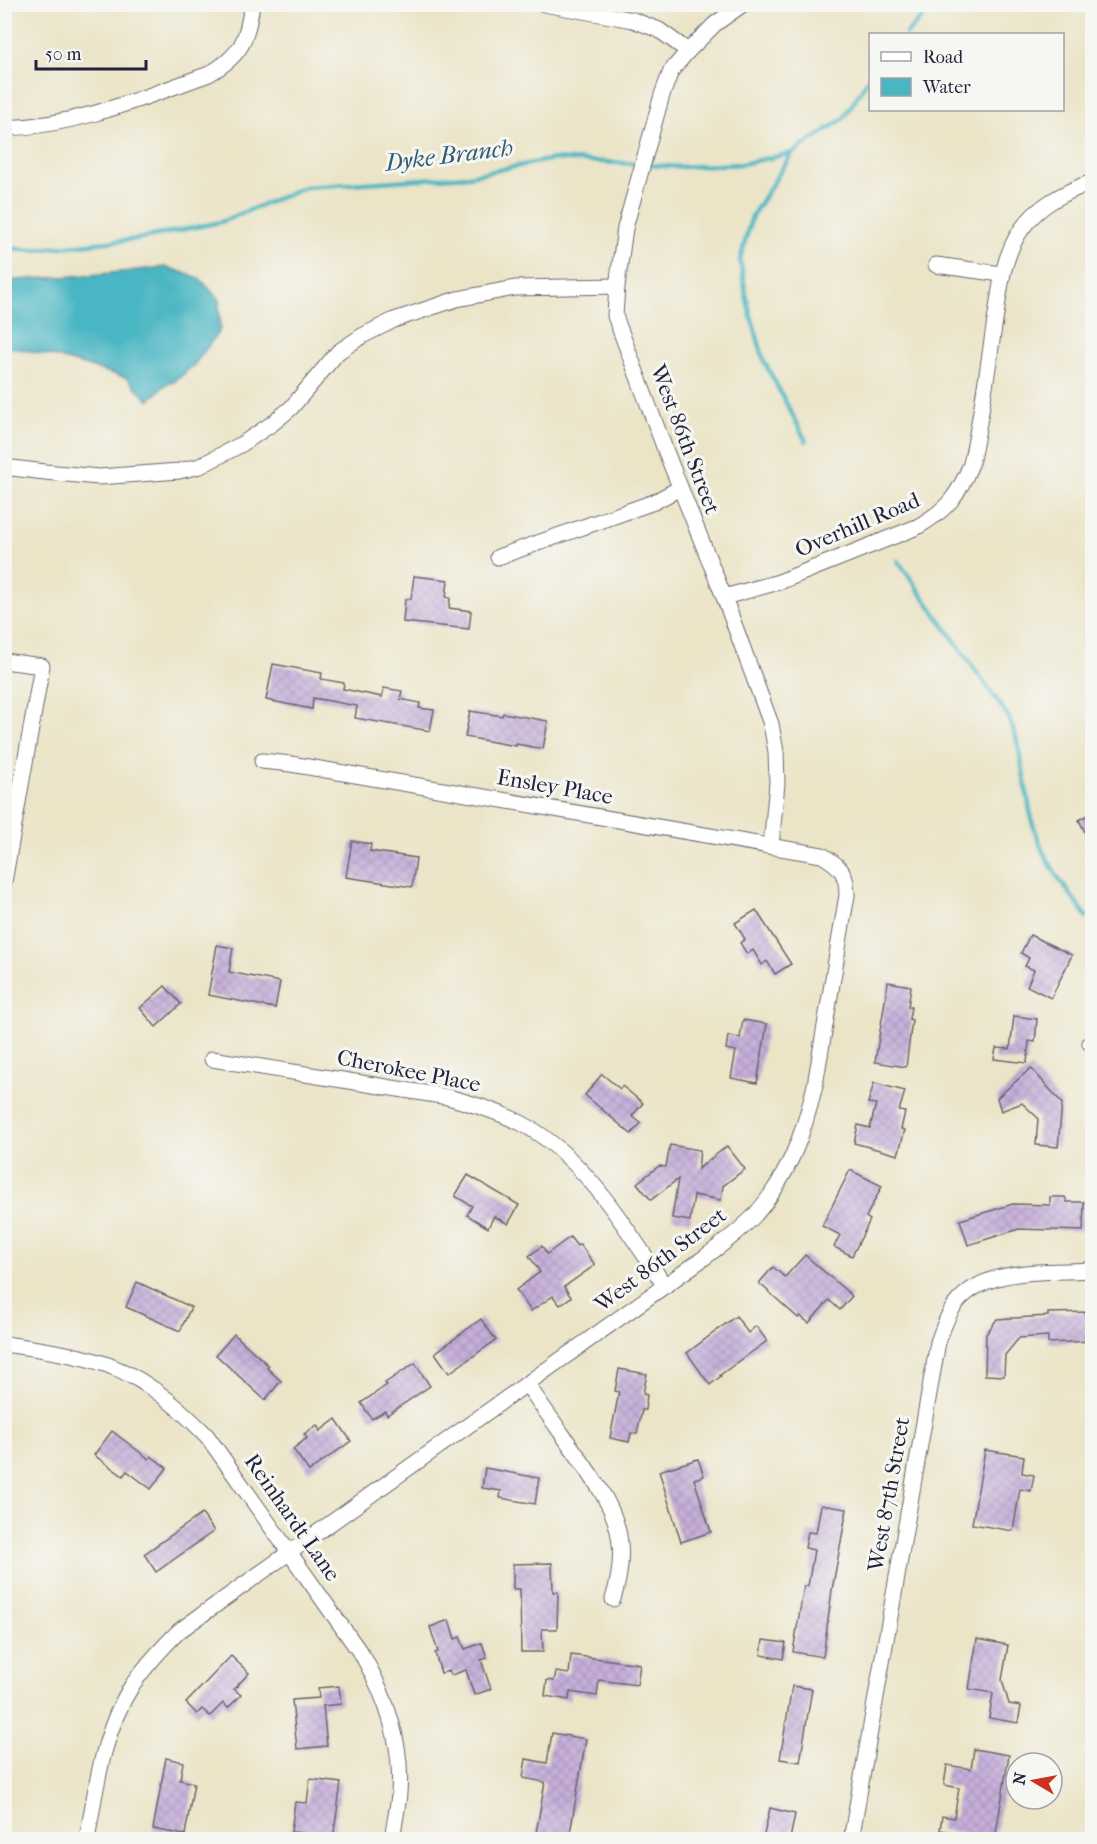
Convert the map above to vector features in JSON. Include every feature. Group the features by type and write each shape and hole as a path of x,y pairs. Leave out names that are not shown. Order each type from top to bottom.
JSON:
{"street":[{"path":"4,128 64,122 95,114 209,74 225,65 237,53 245,39 252,4"},
{"path":"544,4 633,20 659,30 688,51"},
{"name":"West 86th Street","path":"743,4 715,24 671,71 652,129 625,228 615,316 724,597 773,733 777,783 771,846"},
{"name":"Overhill Road","path":"724,597 778,582 917,527 934,517 949,503 962,486 971,464 998,305 1001,274 1012,244 1039,210 1070,190 1092,182"},
{"path":"936,265 1001,274"},
{"path":"4,467 99,477 179,471 200,466 242,444 273,423 291,408 338,352 362,336 394,320 457,299 515,288 617,286"},
{"path":"498,556 654,502 680,488"},
{"path":"4,661 42,666 4,882"},
{"name":"Ensley Place","path":"262,761 822,855 838,865"},
{"name":"West 86th Street","path":"87,1839 104,1750 116,1716 132,1685 179,1631 665,1286 736,1233 756,1214 779,1182 796,1150 808,1116 847,895 847,881 838,865"},
{"name":"Cherokee Place","path":"212,1059 448,1097 483,1106 522,1124 547,1140 571,1160 595,1186 665,1286"},
{"name":"West 87th Street","path":"850,1839 938,1341 951,1311 965,1294 981,1284 1003,1276 1092,1270"},
{"name":"Reinhardt Lane","path":"4,1344 60,1352 94,1360 125,1372 154,1389 183,1411 207,1436 364,1658 379,1685 388,1707 396,1739 399,1768 399,1792 392,1839"},
{"path":"527,1384 598,1486 616,1520 621,1557 620,1578 613,1599"}],"water":[{"path":"166,267 199,278 219,299 220,330 194,365 175,381 165,385 149,401 127,378 53,356 5,346 5,281"}],"building":[{"path":"414,576 448,580 446,597 450,598 449,608 471,611 469,629 403,622 405,599 411,599"},
{"path":"273,664 322,673 321,679 344,683 343,689 382,697 384,688 402,691 400,699 420,703 419,708 434,710 430,731 355,718 357,706 313,698 312,709 266,700"},
{"path":"470,711 502,716 503,713 548,721 543,749 465,737"},
{"path":"1092,813 1092,846 1079,820"},
{"path":"352,841 371,844 370,851 416,858 412,887 346,877"},
{"path":"756,910 791,964 775,974 767,961 762,965 753,950 747,954 740,943 745,939 735,923"},
{"path":"1030,935 1072,955 1051,998 1027,986 1034,970 1025,966 1029,958 1021,953"},
{"path":"217,945 233,948 229,972 280,982 275,1008 208,995"},
{"path":"888,982 911,986 908,1007 911,1007 909,1019 912,1020 906,1067 875,1062"},
{"path":"165,986 181,1004 156,1027 140,1008"},
{"path":"1014,1016 1037,1019 1035,1042 1029,1041 1027,1063 994,1059 996,1048 1010,1049"},
{"path":"743,1020 767,1024 757,1083 731,1078 736,1051 726,1049 728,1036 740,1038"},
{"path":"1031,1068 1062,1103 1058,1147 1036,1145 1038,1118 1022,1103 1001,1111 997,1098"},
{"path":"602,1074 620,1089 622,1086 643,1103 632,1116 641,1123 631,1134 585,1095"},
{"path":"874,1083 905,1091 899,1111 905,1112 901,1129 905,1130 898,1155 854,1143 858,1125 870,1128 876,1104 868,1103"},
{"path":"670,1145 700,1150 698,1169 727,1146 745,1169 723,1186 721,1200 694,1195 690,1221 672,1218 678,1179 651,1200 637,1183 659,1166 666,1167"},
{"path":"850,1170 882,1186 866,1217 870,1220 852,1256 834,1247 840,1235 822,1226"},
{"path":"468,1175 519,1205 508,1224 494,1216 488,1228 467,1215 472,1206 455,1196"},
{"path":"1050,1197 1065,1197 1067,1202 1084,1202 1083,1231 1019,1229 968,1245 960,1220 1013,1204 1050,1205"},
{"path":"570,1237 577,1246 580,1244 595,1265 564,1287 571,1297 560,1305 553,1296 531,1311 516,1290 540,1272 529,1256 542,1246 547,1254"},
{"path":"805,1255 852,1296 840,1310 829,1300 809,1323 800,1316 798,1318 759,1283 773,1267 785,1277"},
{"path":"137,1282 191,1307 180,1331 126,1307"},
{"path":"1092,1312 1092,1341 1048,1343 1048,1336 1019,1338 1005,1355 1004,1376 985,1375 986,1334 997,1319 1048,1316 1048,1313"},
{"path":"736,1316 748,1333 756,1326 767,1341 720,1375 710,1385 687,1353"},
{"path":"481,1319 496,1340 449,1373 435,1353"},
{"path":"234,1334 269,1366 267,1368 281,1381 265,1400 216,1355"},
{"path":"415,1363 430,1386 387,1415 385,1411 372,1419 361,1403"},
{"path":"619,1369 647,1374 643,1394 647,1395 645,1410 642,1410 637,1434 631,1433 629,1442 610,1438 619,1392 615,1391"},
{"path":"336,1419 351,1441 309,1471 293,1449 307,1438 304,1434 317,1425 320,1431"},
{"path":"112,1431 149,1459 151,1456 167,1468 151,1489 127,1471 123,1476 94,1455"},
{"path":"985,1450 1024,1456 1022,1473 1034,1475 1031,1491 1020,1489 1013,1531 972,1524"},
{"path":"698,1459 704,1476 694,1479 711,1532 681,1542 659,1471"},
{"path":"485,1468 539,1478 535,1504 500,1498 501,1491 482,1488"},
{"path":"821,1505 847,1509 832,1590 823,1657 793,1652 804,1586 808,1586 814,1550 805,1548 808,1532 816,1533"},
{"path":"202,1514 214,1531 156,1572 144,1554"},
{"path":"552,1563 553,1592 558,1592 557,1629 542,1629 543,1652 521,1652 520,1589 513,1589 513,1564"},
{"path":"449,1620 455,1639 460,1637 465,1649 482,1643 487,1658 481,1660 491,1689 474,1695 466,1670 451,1675 449,1671 441,1673 435,1653 438,1652 430,1627"},
{"path":"977,1639 1008,1645 1002,1680 1009,1704 1021,1706 1018,1723 989,1718 993,1693 969,1689"},
{"path":"763,1640 786,1643 783,1659 761,1655"},
{"path":"571,1655 640,1664 637,1685 599,1680 597,1696 570,1692 569,1700 545,1696 547,1680 554,1681 556,1672 569,1674"},
{"path":"231,1656 249,1673 234,1689 241,1695 228,1708 223,1703 210,1716 202,1709 197,1714 186,1703"},
{"path":"339,1686 341,1704 323,1706 327,1746 297,1749 292,1700 319,1698 318,1688"},
{"path":"792,1686 812,1689 800,1762 780,1759"},
{"path":"552,1733 586,1739 569,1839 535,1839 545,1782 523,1778 526,1759 547,1763"},
{"path":"974,1749 1004,1754 1004,1785 995,1839 940,1830 942,1816 954,1818 959,1788 944,1785 947,1765 971,1769"},
{"path":"166,1758 183,1762 180,1780 194,1783 185,1835 153,1829"},
{"path":"310,1779 341,1783 333,1839 302,1839 303,1833 291,1832 295,1802 307,1803"},
{"path":"770,1808 795,1814 790,1839 763,1839"}],"waterway":[{"name":"Dyke Branch","path":"907,33 923,16 943,4"},
{"name":"Dyke Branch","path":"647,165 681,167 742,164 792,153 843,119 869,78"},
{"path":"792,153 752,216 740,260 748,305 764,361 806,441"},
{"name":"Dyke Branch","path":"4,248 32,250 137,239 221,222 305,187 469,176 553,159 638,164"},
{"path":"898,561 1008,716 1018,743 1032,822 1043,852 1059,879 1087,917"}]}
